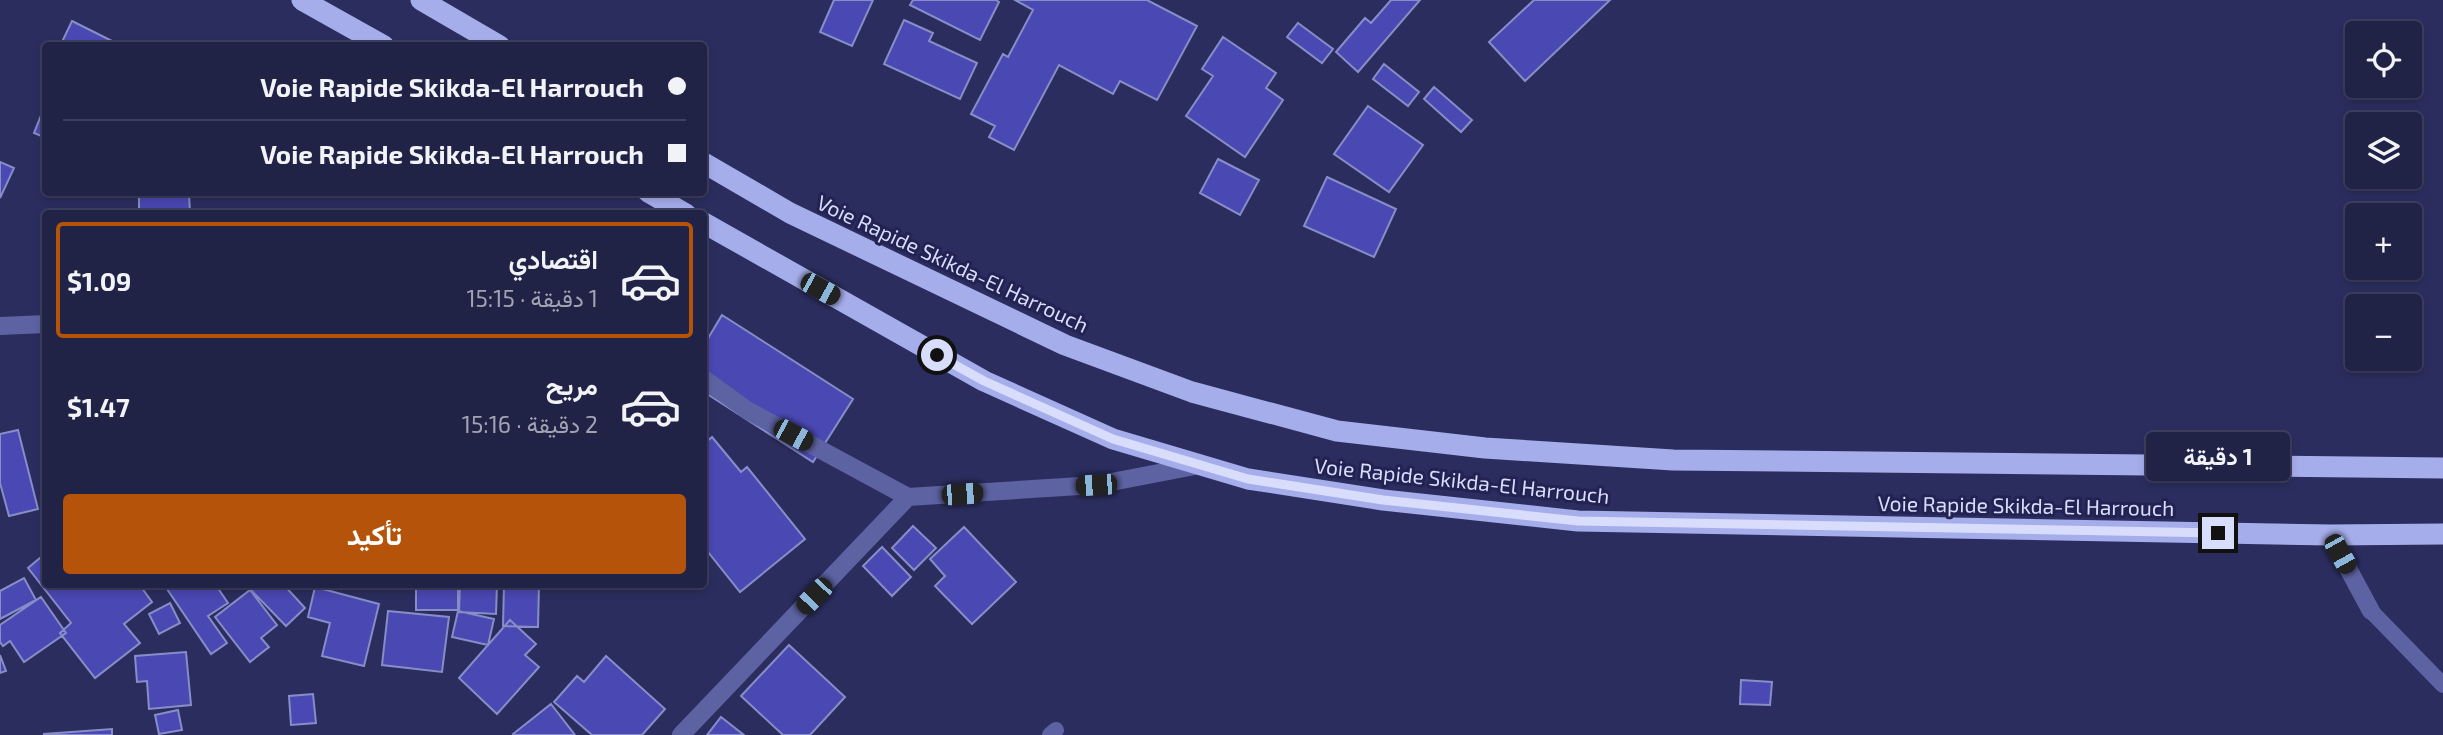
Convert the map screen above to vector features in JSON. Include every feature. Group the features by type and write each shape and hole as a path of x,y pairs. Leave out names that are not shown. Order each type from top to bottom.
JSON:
{"highway":[{"path":"302,0 377,42"},
{"path":"421,0 493,42"},
{"name":"Voie Rapide Skikda-El Harrouch","path":"707,165 790,213 1065,345 1192,392 1337,431 1485,448 1673,460 2443,468"},
{"path":"655,196 679,210"},
{"name":"Voie Rapide Skikda-El Harrouch","path":"707,225 984,381 1113,439 1248,479 1383,500 1578,521 2330,535 2443,534"}],"street":[{"path":"0,326 42,324"},
{"path":"707,381 747,410 908,497 1096,485 1200,465"},
{"path":"681,735 908,497"},
{"path":"2330,535 2371,611"}],"lane":[{"path":"2371,611 2443,685"}],"building":[{"path":"834,0 873,0 852,46 820,32"},
{"path":"913,0 999,2 980,40 910,5"},
{"path":"1015,0 1147,0 1197,26 1157,100 1120,81 1113,94 1059,65 1014,150 989,137 995,126 971,114 1003,54 1008,57 1033,10"},
{"path":"1391,0 1420,0 1358,72 1336,52 1365,18 1371,23"},
{"path":"1534,0 1610,0 1525,81 1489,42"},
{"path":"904,20 933,33 929,41 977,63 960,99 884,64"},
{"path":"72,21 114,42 62,42"},
{"path":"1298,23 1333,49 1322,63 1287,37"},
{"path":"1223,37 1276,73 1266,88 1283,100 1245,157 1186,116 1213,76 1202,69"},
{"path":"1384,64 1419,92 1408,106 1373,79"},
{"path":"1434,87 1472,120 1461,132 1424,99"},
{"path":"1368,106 1423,145 1389,192 1334,154"},
{"path":"42,113 42,136 34,133"},
{"path":"1218,159 1259,180 1240,215 1200,193"},
{"path":"0,162 14,168 0,198"},
{"path":"1327,177 1396,209 1374,257 1304,226"},
{"path":"139,196 189,196 190,210 139,210"},
{"path":"722,315 853,399 813,462 707,394 707,340"},
{"path":"18,430 38,509 9,516 0,483 0,434"},
{"path":"712,437 741,472 747,467 805,539 740,592 707,551 707,441"},
{"path":"913,526 936,548 914,570 892,548"},
{"path":"964,527 1016,582 972,624 935,586 945,576 930,559"},
{"path":"882,547 911,577 892,596 863,566"},
{"path":"42,556 42,586 28,568"},
{"path":"24,578 36,600 0,619 0,591"},
{"path":"44,588 142,588 152,602 124,624 140,643 95,678 60,633 71,623"},
{"path":"218,588 228,603 208,616 227,643 211,654 167,589"},
{"path":"287,588 305,608 286,626 250,589"},
{"path":"315,588 379,604 364,666 322,656 330,623 308,617"},
{"path":"416,588 458,588 458,610 416,610"},
{"path":"460,588 497,588 496,614 459,612"},
{"path":"504,588 539,588 538,627 503,626"},
{"path":"250,590 277,625 261,638 269,647 250,662 215,617"},
{"path":"41,597 66,633 24,662 10,641 3,646 0,642 0,625"},
{"path":"170,603 180,623 159,634 149,614"},
{"path":"388,611 449,617 442,672 382,665"},
{"path":"458,611 494,619 488,645 452,637"},
{"path":"510,620 536,644 525,655 539,667 497,714 459,678"},
{"path":"789,645 845,697 810,735 783,735 741,696"},
{"path":"186,652 191,705 149,709 147,681 137,682 135,656"},
{"path":"0,655 6,671 0,673"},
{"path":"606,656 665,709 642,735 592,735 554,702 577,676 584,682"},
{"path":"1741,680 1772,682 1770,705 1740,704"},
{"path":"313,694 316,723 291,725 289,696"},
{"path":"551,704 575,735 513,734"},
{"path":"178,710 182,730 159,734 155,715"},
{"path":"721,717 744,735 707,735"},
{"path":"112,729 112,735 44,735 44,734"}],"route":[{"path":"937,355 984,381 1113,439 1248,479 1383,500 1578,521 2218,533"}]}
